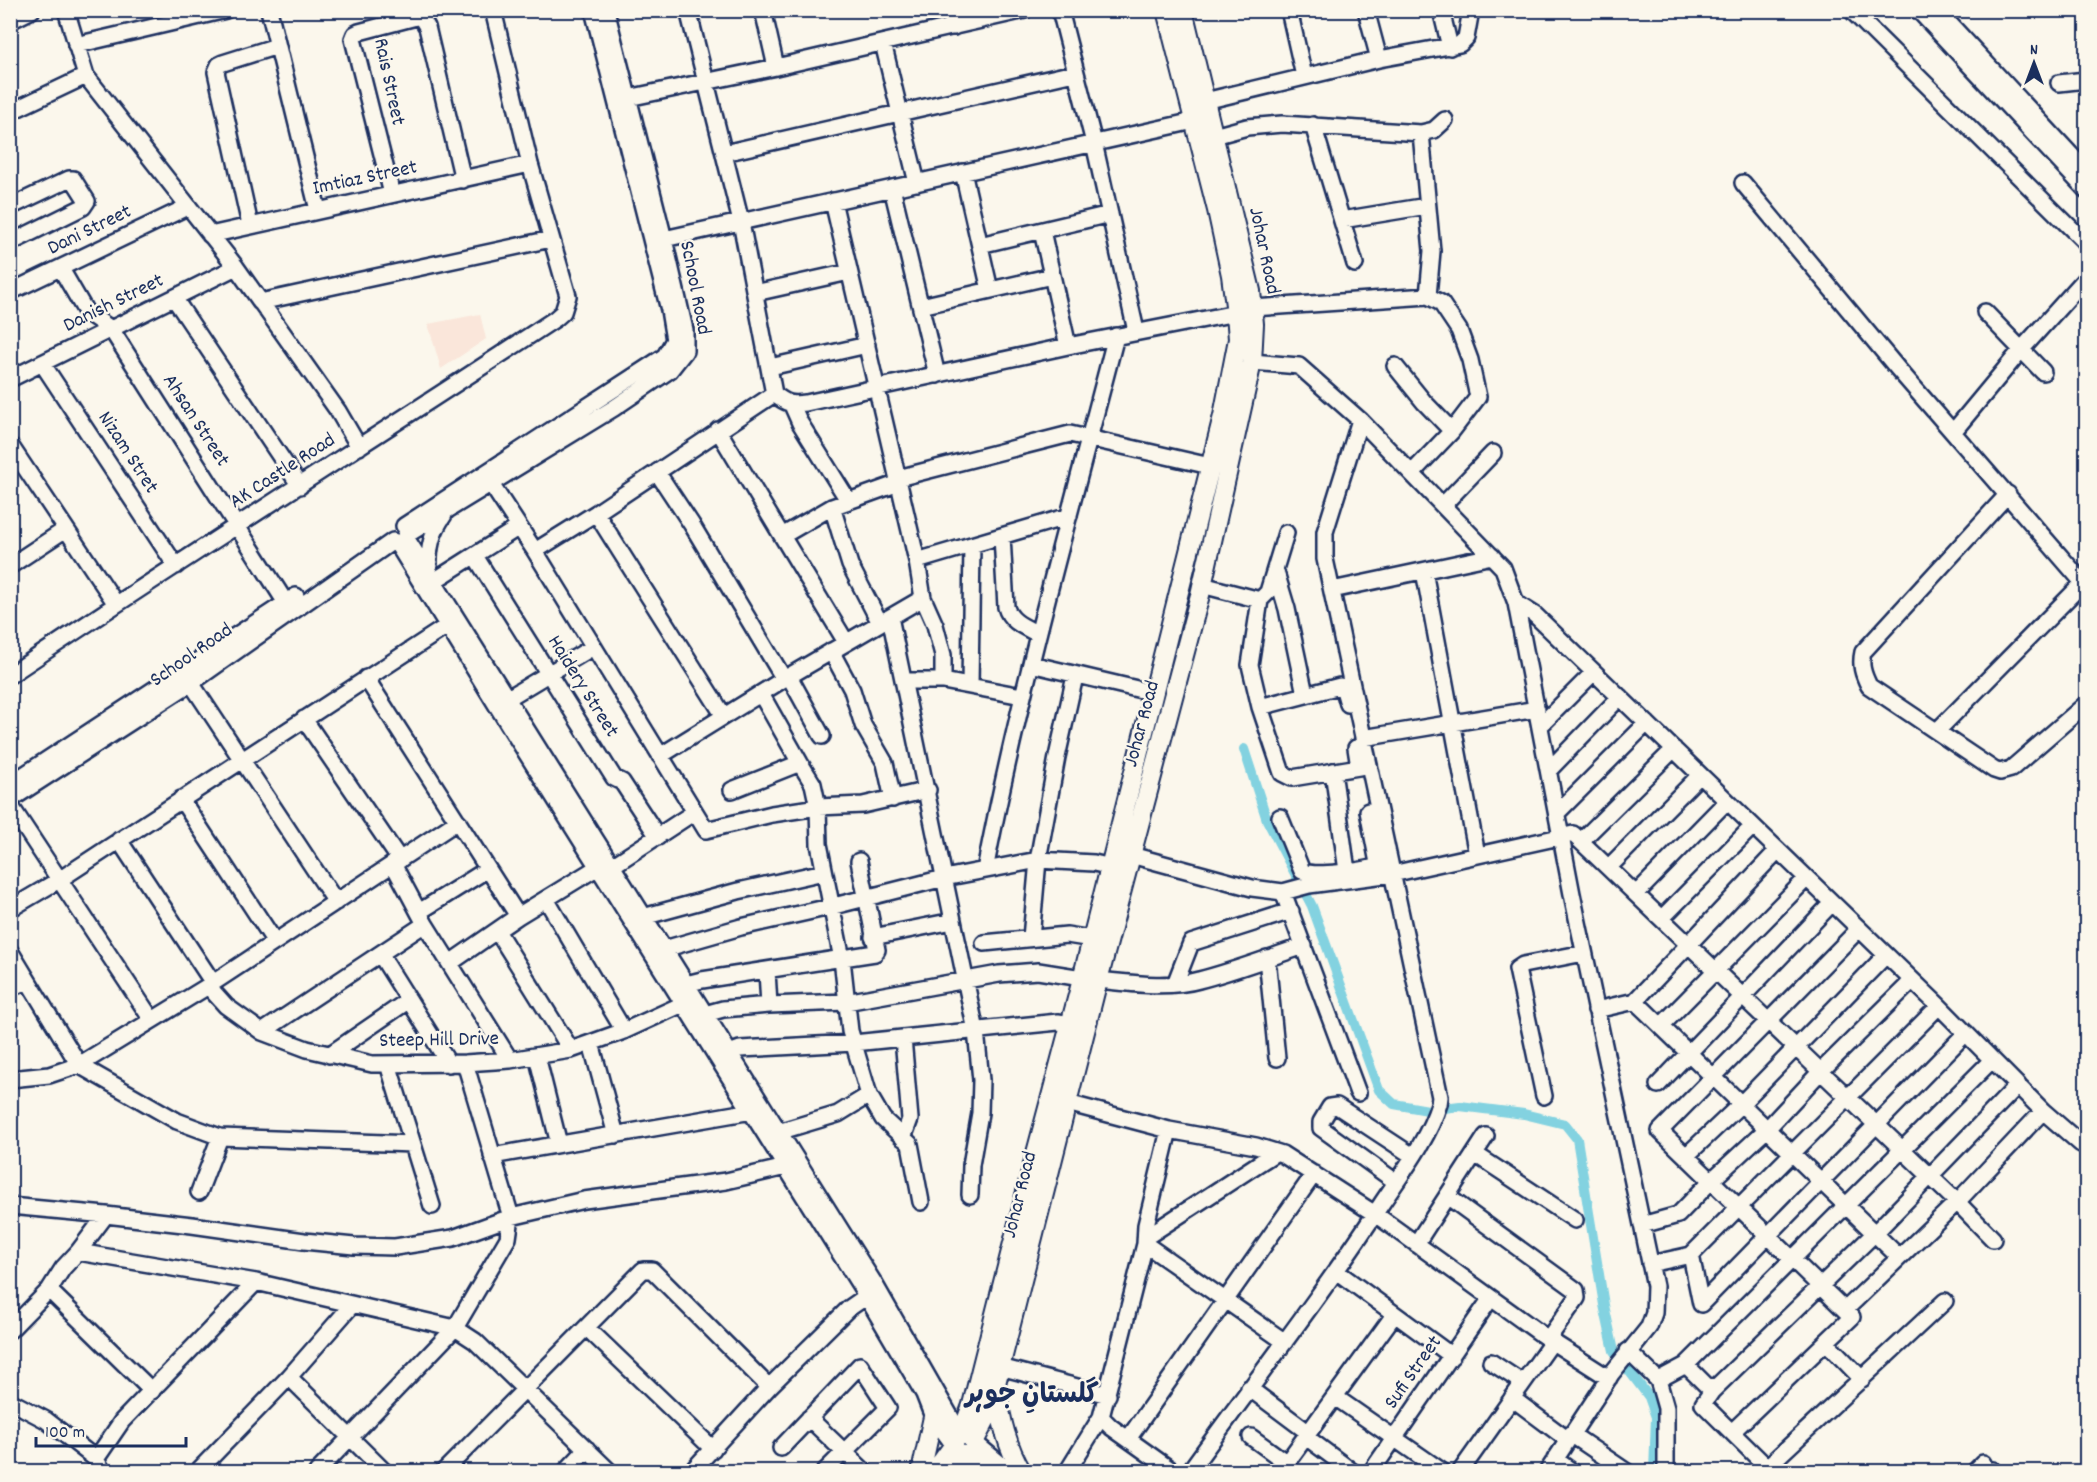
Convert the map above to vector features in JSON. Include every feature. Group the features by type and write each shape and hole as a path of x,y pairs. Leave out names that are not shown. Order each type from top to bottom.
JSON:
{"main road":[{"name":"Johar Road","path":"934,1472 988,1415 1067,1103 1090,979 1202,585 1252,362 1254,324 1244,310 1219,221 1166,10"},
{"name":"Johar Road","path":"955,1472 1071,1024 1090,979 1092,939 1123,864 1154,693 1223,416 1244,310 1251,291 1183,10"},
{"path":"998,1376 999,1408 1014,1459 1022,1472"},
{"path":"921,1472 933,1417"}],"street":[{"path":"10,21 32,10"},
{"path":"66,10 86,76 236,267 338,411 359,447"},
{"path":"76,45 226,10"},
{"path":"269,10 318,210"},
{"path":"260,302 551,239 530,164 493,10"},
{"name":"School Road","path":"10,784 224,653 397,536 448,511 462,495 491,484 614,408 670,370 685,351 685,330 671,294 593,10"},
{"name":"School Road","path":"10,800 191,682 286,603 462,495 665,356 674,340 664,240 606,10"},
{"path":"688,10 741,222 774,394"},
{"path":"763,10 776,67"},
{"path":"950,10 954,27"},
{"path":"628,98 1025,10"},
{"path":"1060,10 1074,73 1094,143 1136,331"},
{"path":"1289,10 1304,76"},
{"path":"1366,10 1379,59"},
{"path":"1441,10 1450,46"},
{"path":"1205,101 1379,59 1460,44 1466,38 1471,10"},
{"path":"1851,10 2086,243"},
{"path":"1918,10 2086,190"},
{"path":"1937,10 2086,171"},
{"name":"Rais Street","path":"392,194 353,39 359,32 421,16 427,27 463,180"},
{"path":"883,43 917,183"},
{"path":"250,225 216,72 219,65 223,63 277,46"},
{"path":"724,153 1074,73"},
{"path":"10,112 86,76"},
{"path":"2059,83 2086,80"},
{"path":"1214,136 1247,127 1282,124 1421,133 1434,130 1445,120"},
{"path":"664,240 1194,121"},
{"path":"1313,125 1356,264"},
{"path":"1421,133 1432,251 1428,296"},
{"name":"Imtiaz Street","path":"210,235 530,164"},
{"path":"963,172 990,290"},
{"path":"10,207 69,179 73,179 87,201 83,207 10,243"},
{"path":"1743,183 1898,369 2086,583 1936,731"},
{"path":"892,188 937,375"},
{"path":"833,201 917,561 923,598 935,625 943,655 943,681"},
{"path":"1342,220 1427,206"},
{"name":"Dani Street","path":"10,292 187,207"},
{"path":"980,245 1110,214"},
{"path":"1042,231 1068,346"},
{"name":"AK Castle Road","path":"10,675 555,319 562,312 568,296 551,239"},
{"name":"Danish Street","path":"10,379 236,267"},
{"name":"Ahsan Street","path":"61,269 86,312 111,329 286,603"},
{"path":"755,293 849,272"},
{"path":"921,306 1052,276"},
{"path":"1953,432 2021,350 2086,278"},
{"path":"792,405 1244,310 1428,296 1441,303 1459,330 1470,360 1478,397 1452,431 1412,473"},
{"path":"174,298 300,486"},
{"path":"1985,312 2043,372"},
{"path":"985,870 1022,696 1116,336"},
{"path":"770,367 867,345"},
{"path":"1252,362 1299,366 1360,420 1503,568 1516,603 1584,953 1655,1286 1654,1313 1649,1327 1610,1375 1551,1465 1573,1472"},
{"name":"Nizam Stret","path":"42,363 176,566"},
{"path":"1395,366 1424,402 1452,431"},
{"path":"774,394 792,405 800,423 848,500"},
{"path":"535,551 774,394"},
{"path":"1189,1472 1285,1342 1375,1214 1413,1156 1438,1108 1440,1097 1325,558 1325,532 1360,420"},
{"path":"718,430 846,642"},
{"path":"782,536 832,507 898,481 1070,434 1210,466"},
{"path":"10,445 116,604"},
{"path":"1443,505 1493,453"},
{"path":"657,472 822,736"},
{"path":"491,484 535,551 705,830 772,814 818,807 863,805 894,800 928,790"},
{"path":"2008,494 1863,652 1861,661 1863,674 1869,686 2000,772 2006,772 2086,704"},
{"path":"832,507 850,565 885,620 904,681 928,790 976,1031 981,1080 980,1113 971,1165 970,1195"},
{"path":"432,577 428,556 431,540 438,524 448,511"},
{"path":"596,513 724,716"},
{"path":"917,561 1069,516"},
{"path":"432,577 475,556 519,527"},
{"path":"10,566 66,529"},
{"path":"1286,532 1268,592 1260,600 1250,665 1260,707 1282,773 1292,778 1359,767"},
{"path":"397,536 432,577 508,698 683,1004 778,1132 962,1444 1011,1472"},
{"path":"397,536 447,626 605,866 643,917 705,1014 752,1111 786,1167 871,1292 924,1394 933,1417 989,1472"},
{"path":"1002,536 1008,614 1038,634"},
{"path":"970,686 972,545"},
{"name":"Haidery Street","path":"475,556 614,778 622,782 658,837"},
{"path":"1332,590 1492,556"},
{"path":"1275,569 1287,609 1305,694"},
{"path":"1424,571 1477,855"},
{"path":"1202,585 1260,600"},
{"path":"660,756 787,677 923,598"},
{"path":"1516,603 1535,615 1939,1006 2043,1111 2081,1144"},
{"path":"10,909 59,880 447,626"},
{"path":"508,698 593,647"},
{"path":"831,651 852,690 863,725 885,764 894,800"},
{"path":"1031,664 1154,693"},
{"path":"1540,726 1594,672"},
{"path":"1031,938 1038,860 1075,676"},
{"path":"366,678 518,916"},
{"path":"904,681 943,681 1022,696"},
{"path":"191,682 336,902"},
{"path":"1260,707 1340,686 1344,690 1378,863 1374,867 1347,871 1310,874 1302,871 1281,817"},
{"path":"761,694 813,784 818,807 819,844 842,959 850,1031 869,1095 883,1119 910,1144 921,1202"},
{"path":"1549,770 1620,697"},
{"path":"1363,738 1537,709"},
{"path":"304,719 397,862 422,918 510,1060"},
{"path":"1557,813 1647,723"},
{"path":"1581,841 1674,749"},
{"path":"732,790 800,763"},
{"path":"1333,771 1347,871"},
{"path":"1609,867 1700,775"},
{"path":"181,799 275,942"},
{"path":"1636,893 1727,801"},
{"path":"10,805 152,1020"},
{"path":"450,963 518,916 658,837 693,813"},
{"path":"10,1079 49,1075 79,1065 211,984 458,821"},
{"path":"1662,918 1753,826"},
{"path":"664,950 741,927 830,908 944,878 1038,860 1123,864 1252,888 1288,890 1392,873 1573,834 1993,1239"},
{"name":"Steep Hill Drive","path":"119,840 226,1006 262,1032 307,1049 356,1061 388,1064 457,1064 510,1060 571,1050 683,1004"},
{"path":"1596,1010 1635,1001 1778,850"},
{"path":"686,984 875,953 877,950 859,861"},
{"path":"262,1032 380,954 422,918 488,869"},
{"path":"643,917 738,891 824,872"},
{"path":"1661,1026 1807,878"},
{"path":"1288,890 1291,911 1358,1093"},
{"path":"546,899 624,1030"},
{"path":"1658,1085 1832,903"},
{"path":"1175,984 1191,944 1291,911"},
{"path":"873,937 953,921"},
{"path":"1732,1432 1852,1317 1660,1131 1859,929"},
{"path":"497,931 571,1050"},
{"path":"984,943 1067,935 1092,939"},
{"path":"705,1014 723,1009 769,1005 846,1002 999,974 1038,971 1134,984 1175,984 1198,981 1304,946"},
{"path":"10,951 79,1065 177,1121 220,1137 413,1144"},
{"path":"1544,1096 1517,969 1523,965 1584,953"},
{"path":"317,1472 455,1328 508,1239 511,1217 492,1156 457,1064 409,1000 380,954"},
{"path":"1686,1156 1741,1104 1886,955"},
{"path":"1267,958 1277,1058"},
{"path":"767,971 769,1005"},
{"path":"1642,1225 1678,1215 1711,1180 1767,1129 1821,1071 1912,981"},
{"path":"10,987 28,982"},
{"path":"329,1055 409,1000"},
{"path":"1635,1001 1899,1257"},
{"path":"1650,1264 1690,1255 1939,1006"},
{"path":"723,1055 740,1049 854,1043 1058,1022 1071,1024"},
{"path":"1690,1255 1701,1304 1966,1033"},
{"path":"903,1038 910,1119 903,1138"},
{"path":"591,1042 616,1135"},
{"path":"537,1056 559,1144"},
{"path":"1658,1380 1686,1365 1992,1059"},
{"path":"388,1064 432,1206"},
{"path":"1945,1301 1770,1469 1703,1404 1712,1391 1875,1233 2018,1086"},
{"path":"778,1132 838,1114 869,1095"},
{"path":"1067,1103 1169,1130 1256,1146 1282,1154 1375,1214 1550,1340 1610,1375"},
{"path":"1396,1182 1321,1128 1321,1122 1330,1107 1337,1106 1413,1156"},
{"path":"492,1156 752,1111"},
{"path":"1845,1310 1957,1202 2043,1111"},
{"path":"1067,1472 1101,1418 1108,1395 1169,1130"},
{"path":"1416,1244 1486,1136"},
{"path":"199,1192 220,1137"},
{"path":"1145,1240 1275,1153"},
{"path":"1475,1154 1575,1220"},
{"path":"10,1206 192,1225 304,1241 395,1247 453,1239 511,1217 584,1200 726,1181 786,1167"},
{"path":"1128,1439 1314,1174"},
{"path":"1448,1196 1576,1290 1577,1298 1523,1383 1460,1472"},
{"path":"10,1330 49,1290 63,1268 106,1215"},
{"path":"1145,1240 1285,1342"},
{"path":"78,1252 256,1282 455,1328 475,1341 610,1472"},
{"path":"443,1472 643,1270 652,1270 770,1387"},
{"path":"1336,1271 1452,1356"},
{"path":"10,1401 46,1420 100,1465 122,1421 256,1282"},
{"path":"49,1290 152,1390"},
{"path":"691,1472 770,1387 848,1309 871,1292"},
{"name":"Sufi Street","path":"1371,1472 1491,1298"},
{"path":"197,1472 289,1377 352,1305"},
{"path":"1251,1437 1284,1467 1394,1315"},
{"path":"587,1328 712,1449"},
{"path":"1826,1342 1862,1379"},
{"path":"1627,1353 1658,1380 1666,1408 1666,1472"},
{"path":"1491,1362 1523,1383"},
{"path":"782,1448 860,1365 888,1408 824,1472"},
{"path":"1686,1365 1712,1391"},
{"path":"998,1376 1108,1395"},
{"path":"289,1377 385,1472"},
{"path":"1249,1388 1353,1472"},
{"path":"1335,1397 1443,1472"},
{"path":"1512,1398 1569,1437 1627,1472"},
{"path":"809,1418 865,1472"},
{"path":"1101,1418 1173,1472"},
{"path":"565,1472 587,1449"}],"shaded area":[{"path":"480,314 486,339 441,369 428,324"}],"waterway":[{"path":"1244,749 1267,820 1312,906 1379,1090 1394,1104 1428,1110 1460,1106 1524,1114 1565,1124 1577,1139 1604,1305 1614,1351 1649,1397 1656,1417 1654,1472"}],"district":[{"name":"گلستانِ جوہر","path":"1032,1396"}]}
